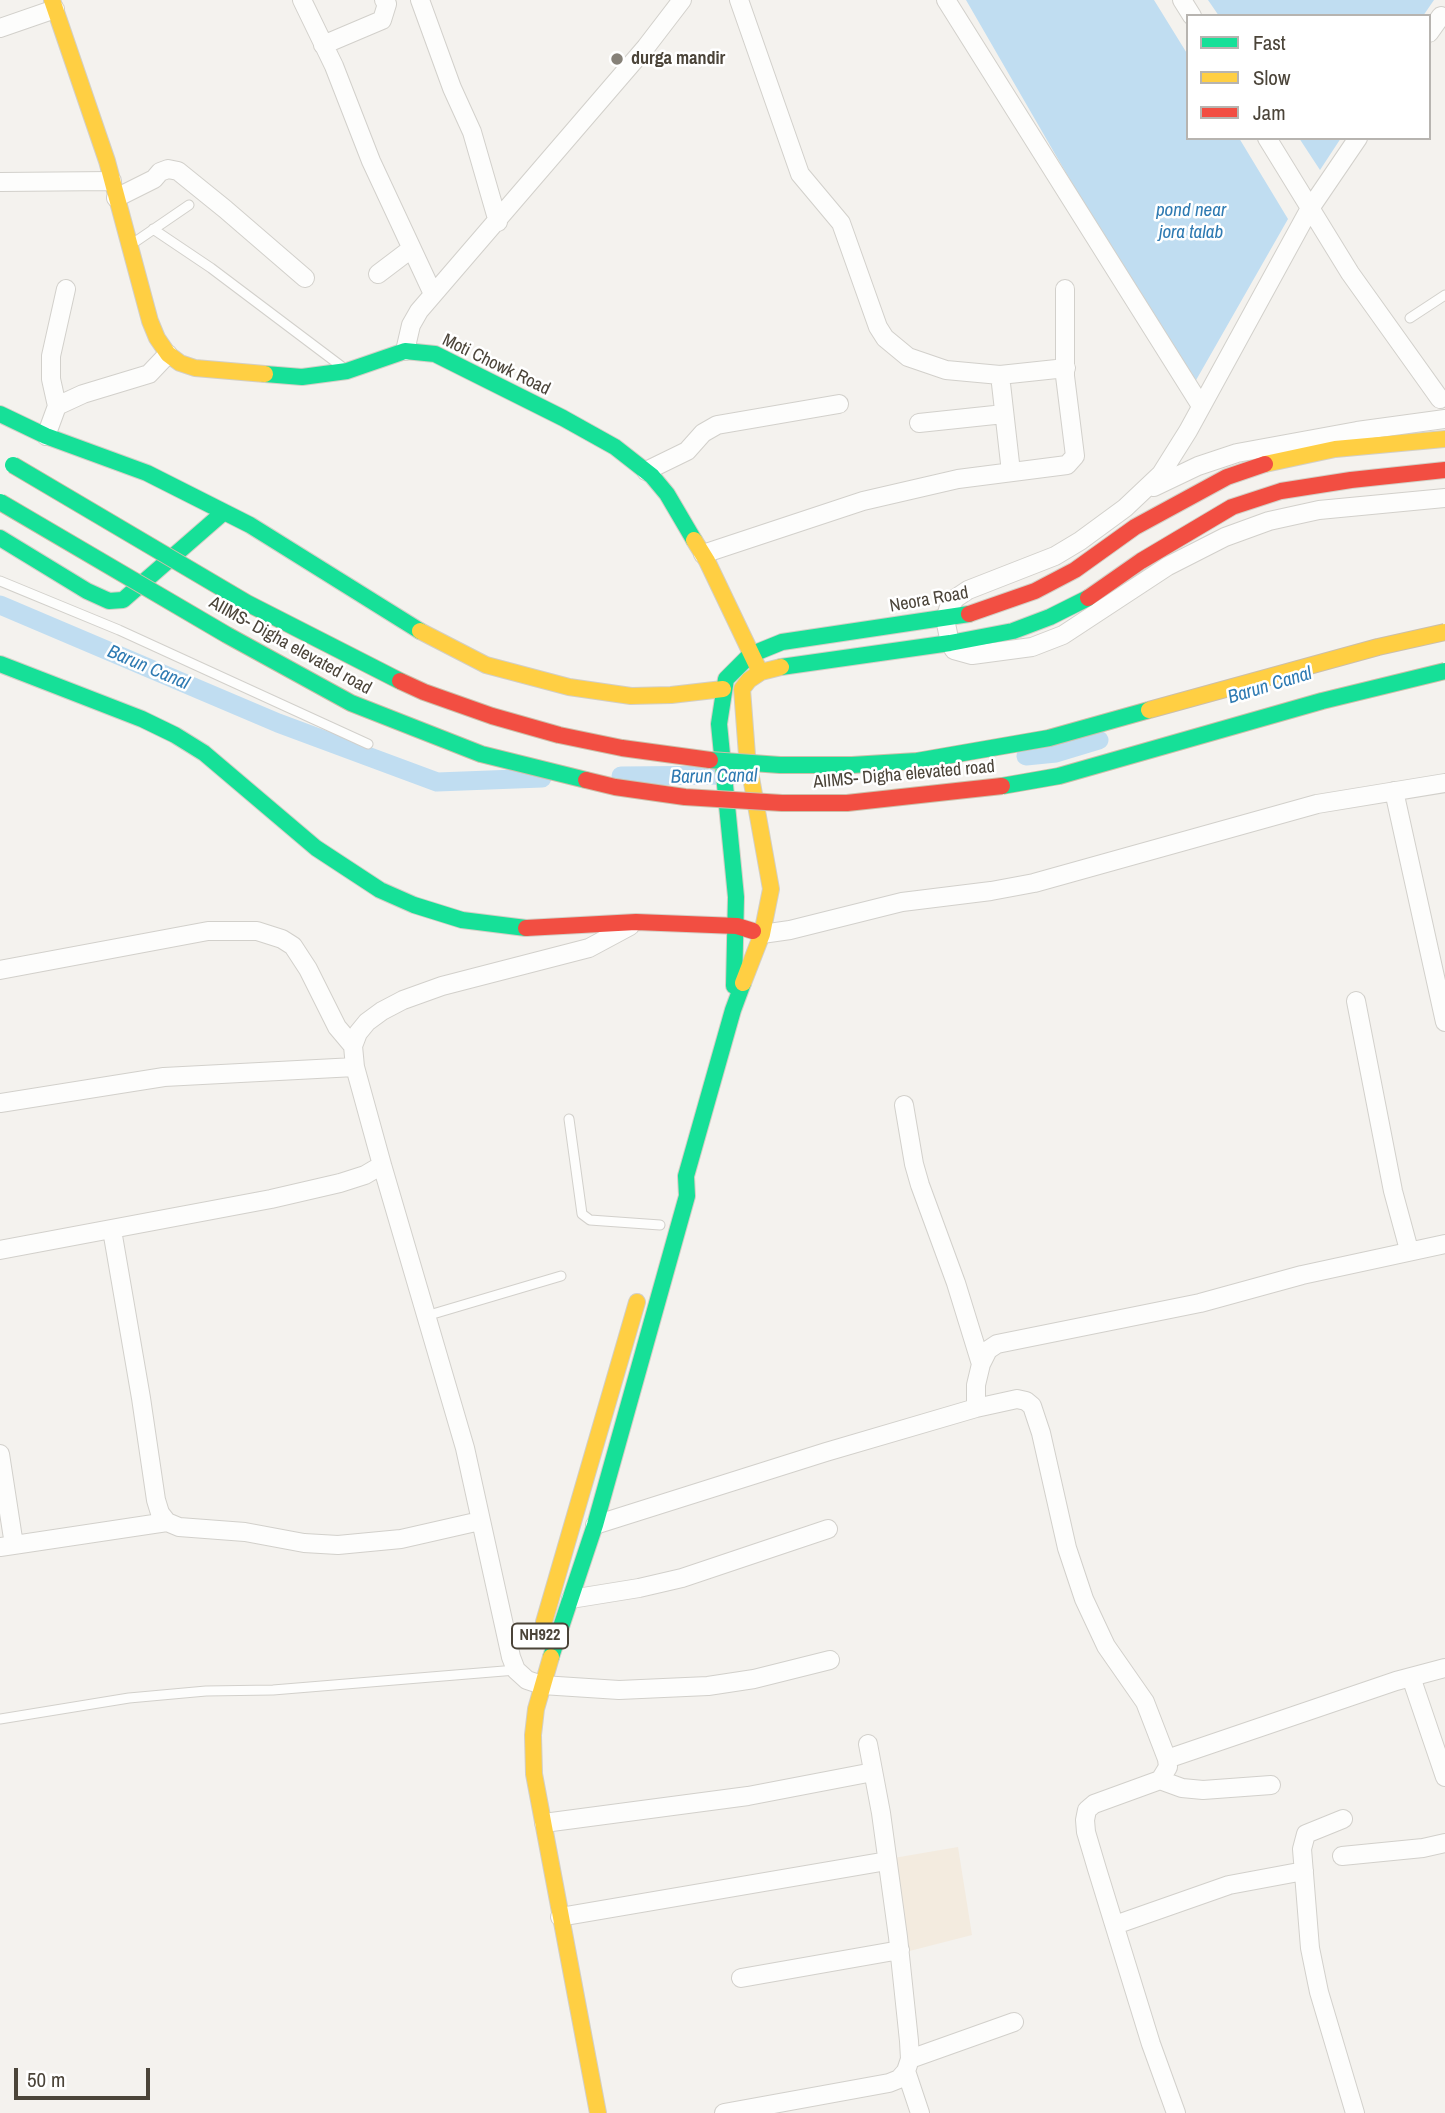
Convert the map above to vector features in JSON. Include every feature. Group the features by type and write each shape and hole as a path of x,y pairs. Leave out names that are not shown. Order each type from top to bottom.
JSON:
{"main road":[{"path":"53,5 114,190 150,321 168,354"},
{"name":"Moti Chowk Road","path":"168,354 180,363 195,368 302,377 347,371 405,351 435,354 563,418 615,447 646,471 667,494 703,554 750,655 761,672"},
{"path":"0,414 46,436 147,473 250,525 408,625 486,665 569,687 631,696 723,689 719,723 737,926 733,1010"},
{"name":"Neora Road","path":"723,689 726,679 750,655 782,642 964,616 1035,591 1075,570 1135,527 1227,477 1279,460 1335,449 1445,439"},
{"name":"AIIMS- Digha elevated road","path":"13,465 247,603 343,654 424,692 492,716 559,735 686,758 780,765 852,765 917,761 976,752 1049,738 1378,647 1445,632"},
{"path":"583,2113 520,1774 518,1732 529,1676 571,1599 595,1525 687,1196 686,1176 733,1010 762,934 771,889 747,755 742,689 761,672 777,667 950,643 1013,631 1051,617 1090,597 1141,561 1232,507 1281,491 1445,470"},
{"name":"AIIMS- Digha elevated road","path":"0,502 351,704 481,754 615,787 685,797 782,803 847,803 981,790 1059,776 1322,701 1445,671"},
{"path":"0,538 87,590 110,601 122,600 224,512"},
{"path":"0,664 142,719 175,735 204,753 316,848 380,890 414,905 462,920 498,926 542,927 636,922 737,926 762,934"},
{"path":"672,1190 686,1176"},
{"path":"654,1243 662,1219"},
{"name":"NH922","path":"538,1643 642,1282"},
{"path":"529,1676 536,1709 534,1774 598,2113"}],"street":[{"path":"302,0 371,161 433,294"},
{"path":"323,45 382,20 387,4 384,0"},
{"path":"420,0 452,88 472,132 498,222"},
{"path":"405,351 411,325 433,294 498,222 646,47 682,0"},
{"path":"739,0 800,174 841,223 878,327 885,338 908,357 946,370 1000,374 1066,368"},
{"path":"946,0 1200,406"},
{"path":"0,28 53,5"},
{"path":"1431,30 1441,16"},
{"path":"1268,140 1350,273 1440,399"},
{"path":"1356,140 1309,210 1175,454 1144,491 1104,525 1055,556 962,594 949,607 945,619 950,643 954,650 972,655 1032,647 1063,635 1168,566 1225,537 1269,521 1319,510 1445,498"},
{"path":"0,183 114,190 154,179 160,172 168,169 178,171 305,278"},
{"path":"377,274 411,249"},
{"path":"46,436 57,406 51,379 51,356 66,289"},
{"path":"703,554 863,501 958,479 1060,467 1072,461 1074,449 1066,368 1065,289"},
{"path":"57,406 83,394 149,374 168,354"},
{"path":"1000,374 1011,472"},
{"path":"646,471 687,451 703,433 716,425 839,404"},
{"path":"919,423 1004,414"},
{"path":"1144,491 1198,466 1237,453 1357,431 1445,419"},
{"path":"762,934 790,930 902,902 1034,883 1127,859 1268,816 1317,804 1445,782"},
{"path":"1394,791 1445,1022"},
{"path":"636,922 589,948 442,986 403,1000 382,1011 358,1033 354,1046 355,1067 465,1448 511,1657 529,1676 619,1690 708,1686 754,1679 830,1660"},
{"path":"0,970 208,931 257,931 282,939 293,946 309,969 337,1027 354,1046"},
{"path":"1356,1001 1393,1191 1409,1251"},
{"path":"0,1103 164,1077 355,1067"},
{"path":"904,1105 920,1185 956,1283 981,1364"},
{"path":"0,1250 340,1183 365,1175 382,1165"},
{"path":"112,1230 156,1500 160,1513 167,1522 179,1527 245,1532 304,1543 338,1545 401,1539 480,1521"},
{"path":"976,1408 976,1385 981,1364 988,1350 997,1345 1200,1303 1302,1275 1445,1244"},
{"path":"595,1525 976,1408 1017,1399 1026,1401 1032,1406 1041,1433 1067,1548 1084,1600 1106,1647 1145,1702 1167,1759 1168,1767 1160,1780"},
{"path":"0,1454 7,1546 167,1522"},
{"path":"571,1599 682,1578 828,1529"},
{"path":"1167,1759 1445,1668"},
{"path":"1411,1677 1445,1777"},
{"path":"868,1744 900,1950 908,2065 920,2113"},
{"path":"544,1823 748,1796 873,1772"},
{"path":"1177,2113 1152,2044 1086,1832 1087,1811 1105,1798 1160,1780 1182,1788 1203,1790 1271,1785"},
{"path":"1343,1819 1306,1834 1302,1849 1310,1948 1319,1992 1355,2113"},
{"path":"1342,1856 1423,1848 1445,1843"},
{"path":"561,1917 887,1861"},
{"path":"1115,1925 1219,1888 1304,1871"},
{"path":"741,1978 900,1950"},
{"path":"724,2113 889,2083 900,2079 908,2065 1014,2022"}],"lane":[{"path":"130,245 188,205"},
{"path":"153,229 173,240 347,371"},
{"path":"1410,318 1445,295"},
{"path":"0,581 120,630 368,744"},
{"path":"569,1119 582,1214 590,1220 662,1219"},
{"path":"426,1316 561,1276"},
{"path":"0,1719 129,1698 206,1691 273,1690 529,1676"}],"shaded area":[{"path":"958,1847 972,1935 894,1955 882,1860"}],"water":[{"name":"pond near jora talab","path":"966,0 1154,0 1186,52 1186,140 1240,140 1288,219 1191,389"},
{"path":"1208,0 1434,0 1424,14 1218,14"},
{"path":"1300,140 1340,140 1320,170"}],"waterway":[{"name":"Barun Canal","path":"0,605 278,723 437,782 542,778"},
{"name":"Barun Canal","path":"1026,756 1056,753 1099,740"},
{"name":"Barun Canal","path":"621,776 734,775"}],"traffic: fast":[{"path":"265,374 302,377 347,371 405,351 435,354 615,447 652,476 667,494 694,540"},
{"path":"0,414 46,436 147,473 250,525 420,631"},
{"path":"13,465 247,603 400,681"},
{"path":"0,502 227,635 351,703 481,754 586,780"},
{"path":"0,538 87,591 109,601 123,600 224,512"},
{"path":"781,667 950,643 1013,631 1088,598"},
{"path":"734,986 736,897 719,724 726,679 750,655 782,642 969,614"},
{"path":"0,664 142,719 175,735 204,753 316,848 380,890 414,905 462,920 526,928"},
{"path":"1002,786 1059,776 1322,701 1445,671"},
{"path":"710,760 780,765 852,765 917,761 1049,738 1149,710"},
{"path":"551,1657 595,1525 687,1196 686,1176 743,983"}],"traffic: slow":[{"path":"52,0 107,161 150,321 157,338 168,354 180,363 195,368 265,374"},
{"path":"1265,464 1335,449 1445,439"},
{"path":"694,540 707,561 760,672"},
{"path":"420,631 486,665 569,687 631,696 723,689"},
{"path":"1149,710 1378,647 1445,632"},
{"path":"743,983 762,934 771,889 747,755 742,689 761,672 781,667"},
{"path":"544,1622 637,1302"},
{"path":"551,1657 536,1709 533,1735 534,1774 598,2113"}],"traffic: jam":[{"path":"969,614 1035,591 1075,570 1135,527 1227,477 1265,464"},
{"path":"1088,598 1141,561 1232,507 1281,491 1445,470"},
{"path":"400,681 492,716 559,735 622,748 710,760"},
{"path":"586,780 685,797 782,803 847,803 1002,786"},
{"path":"526,928 636,922 737,926 753,931"}],"place":[{"name":"durga mandir","path":"617,59"}]}
